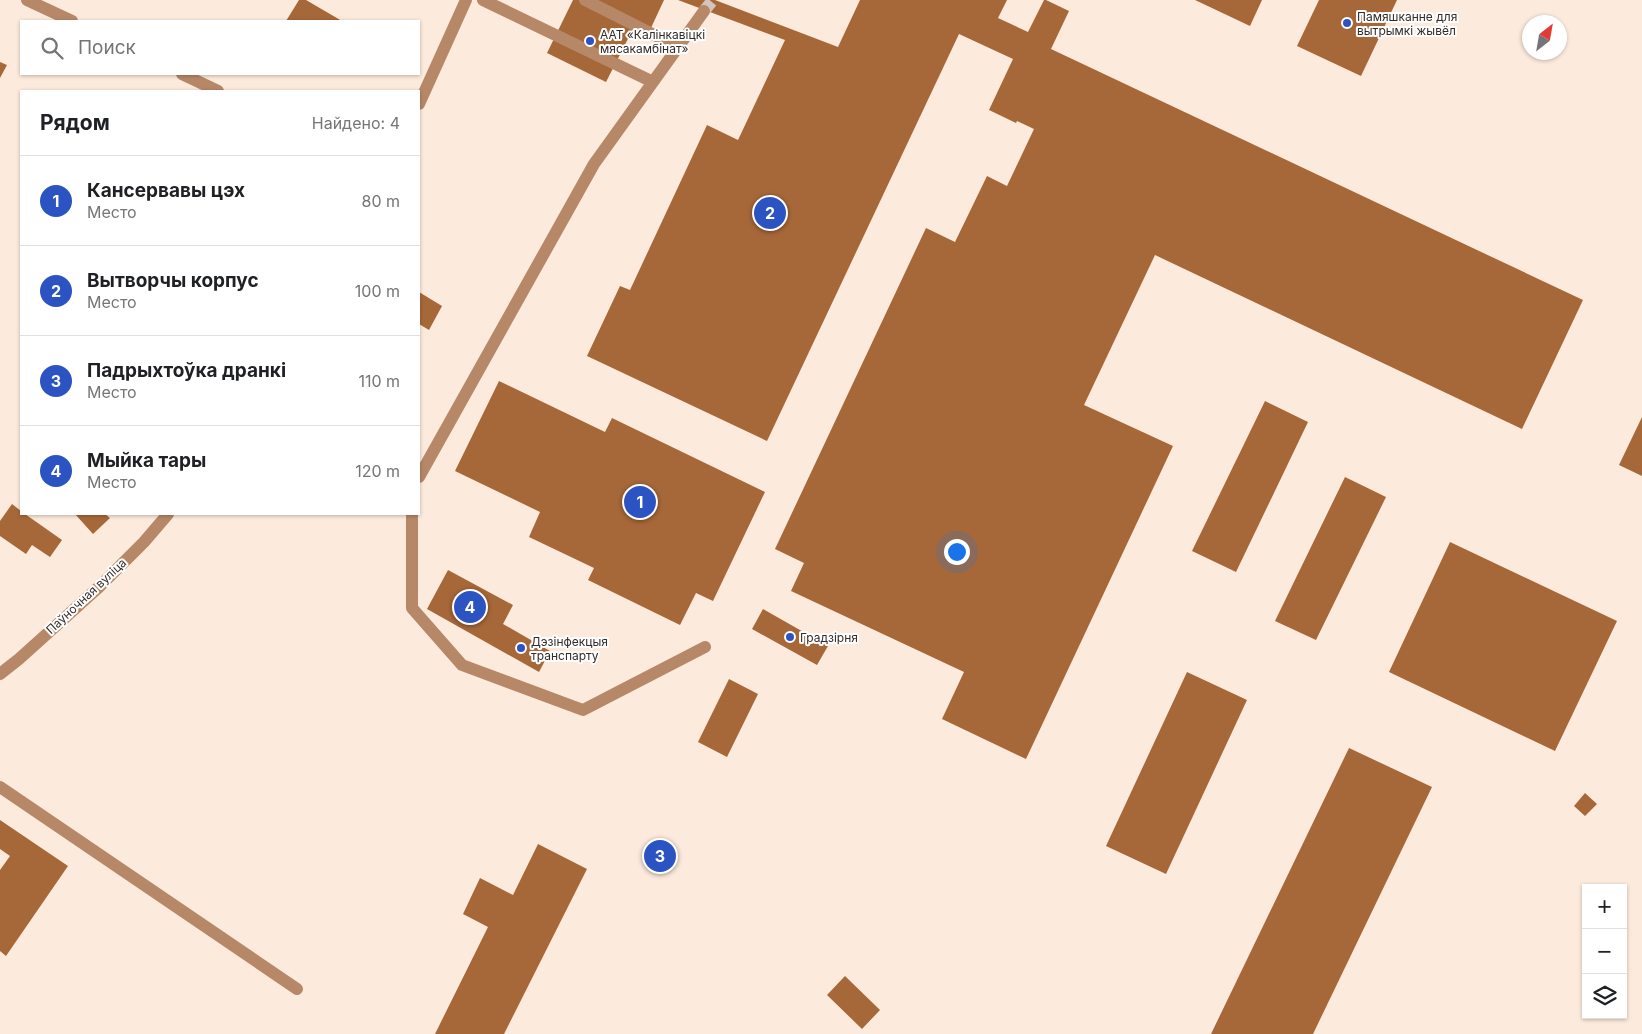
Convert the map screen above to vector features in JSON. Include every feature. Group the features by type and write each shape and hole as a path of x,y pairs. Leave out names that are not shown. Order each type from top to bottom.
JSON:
{"street":[{"path":"27,0 70,20"},
{"path":"420,102 466,0"},
{"path":"483,0 654,82"},
{"path":"585,0 678,47"},
{"path":"420,475 594,164 704,11"},
{"path":"184,75 216,90"},
{"name":"Паўночная вуліца","path":"0,674 20,659 99,587 144,542 167,515"},
{"path":"412,515 412,608 462,665 583,710 705,648"},
{"path":"0,787 296,989"}],"building":[{"path":"299,0 306,0 340,20 287,20"},
{"name":"ААТ «Калінкавіцкі мясакамбінат»","path":"573,0 664,0 650,30 636,23 606,82 547,53"},
{"path":"678,0 715,0 838,47 860,0 1007,0 998,18 1028,32 1044,0 1046,0 1069,11 1051,49 1583,300 1522,429 1155,255 1084,405 1173,446 1026,759 942,719 964,672 791,591 804,563 775,549 926,228 955,242 987,176 1007,186 1034,129 989,110 1013,59 959,34 767,441 587,356 620,286 630,290 707,125 738,140 785,40"},
{"path":"1195,0 1262,0 1250,26"},
{"name":"Памяшканне для вытрымкі жывёл","path":"1319,0 1397,0 1361,76 1297,46"},
{"path":"0,62 7,65 0,78"},
{"path":"420,293 442,306 429,330 420,325"},
{"path":"499,381 605,432 612,418 765,492 713,601 696,593 680,625 588,580 594,568 529,537 540,512 455,471"},
{"path":"1265,401 1308,422 1236,572 1192,551"},
{"path":"1642,417 1642,476 1619,465"},
{"path":"1345,477 1386,497 1316,640 1275,621"},
{"path":"12,504 20,510 20,515 26,515 62,540 50,557 32,545 26,554 0,536 0,521"},
{"path":"76,515 106,515 110,518 93,534"},
{"path":"1450,542 1617,621 1555,751 1389,672"},
{"path":"448,570 513,605 503,624 550,651 539,672 427,609"},
{"name":"Градзірня","path":"763,609 828,646 817,665 752,629"},
{"path":"1187,672 1247,700 1166,874 1106,846"},
{"path":"729,679 758,694 727,757 698,742"},
{"path":"1349,748 1432,787 1313,1034 1211,1034"},
{"path":"1585,793 1597,804 1585,816 1574,806"},
{"path":"0,820 68,866 6,956 0,951 0,870 10,856 0,849"},
{"path":"655,839 676,850 665,872 644,861"},
{"path":"538,844 587,869 504,1034 435,1034 488,927 463,914 480,878 513,895"},
{"path":"845,976 880,1010 862,1029 827,995"}],"tunnel":[{"path":"704,11 713,0"}],"place":[{"name":"Памяшканне для вытрымкі жывёл","path":"1347,23"},
{"name":"ААТ «Калінкавіцкі мясакамбінат»","path":"590,41"},
{"name":"Вытворчы корпус","path":"770,213"},
{"name":"Кансервавы цэх","path":"640,502"},
{"name":"Мыйка тары","path":"470,607"},
{"name":"Градзірня","path":"790,637"},
{"name":"Дэзінфекцыя транспарту","path":"521,648"},
{"name":"Падрыхтоўка дранкі","path":"660,856"}]}
